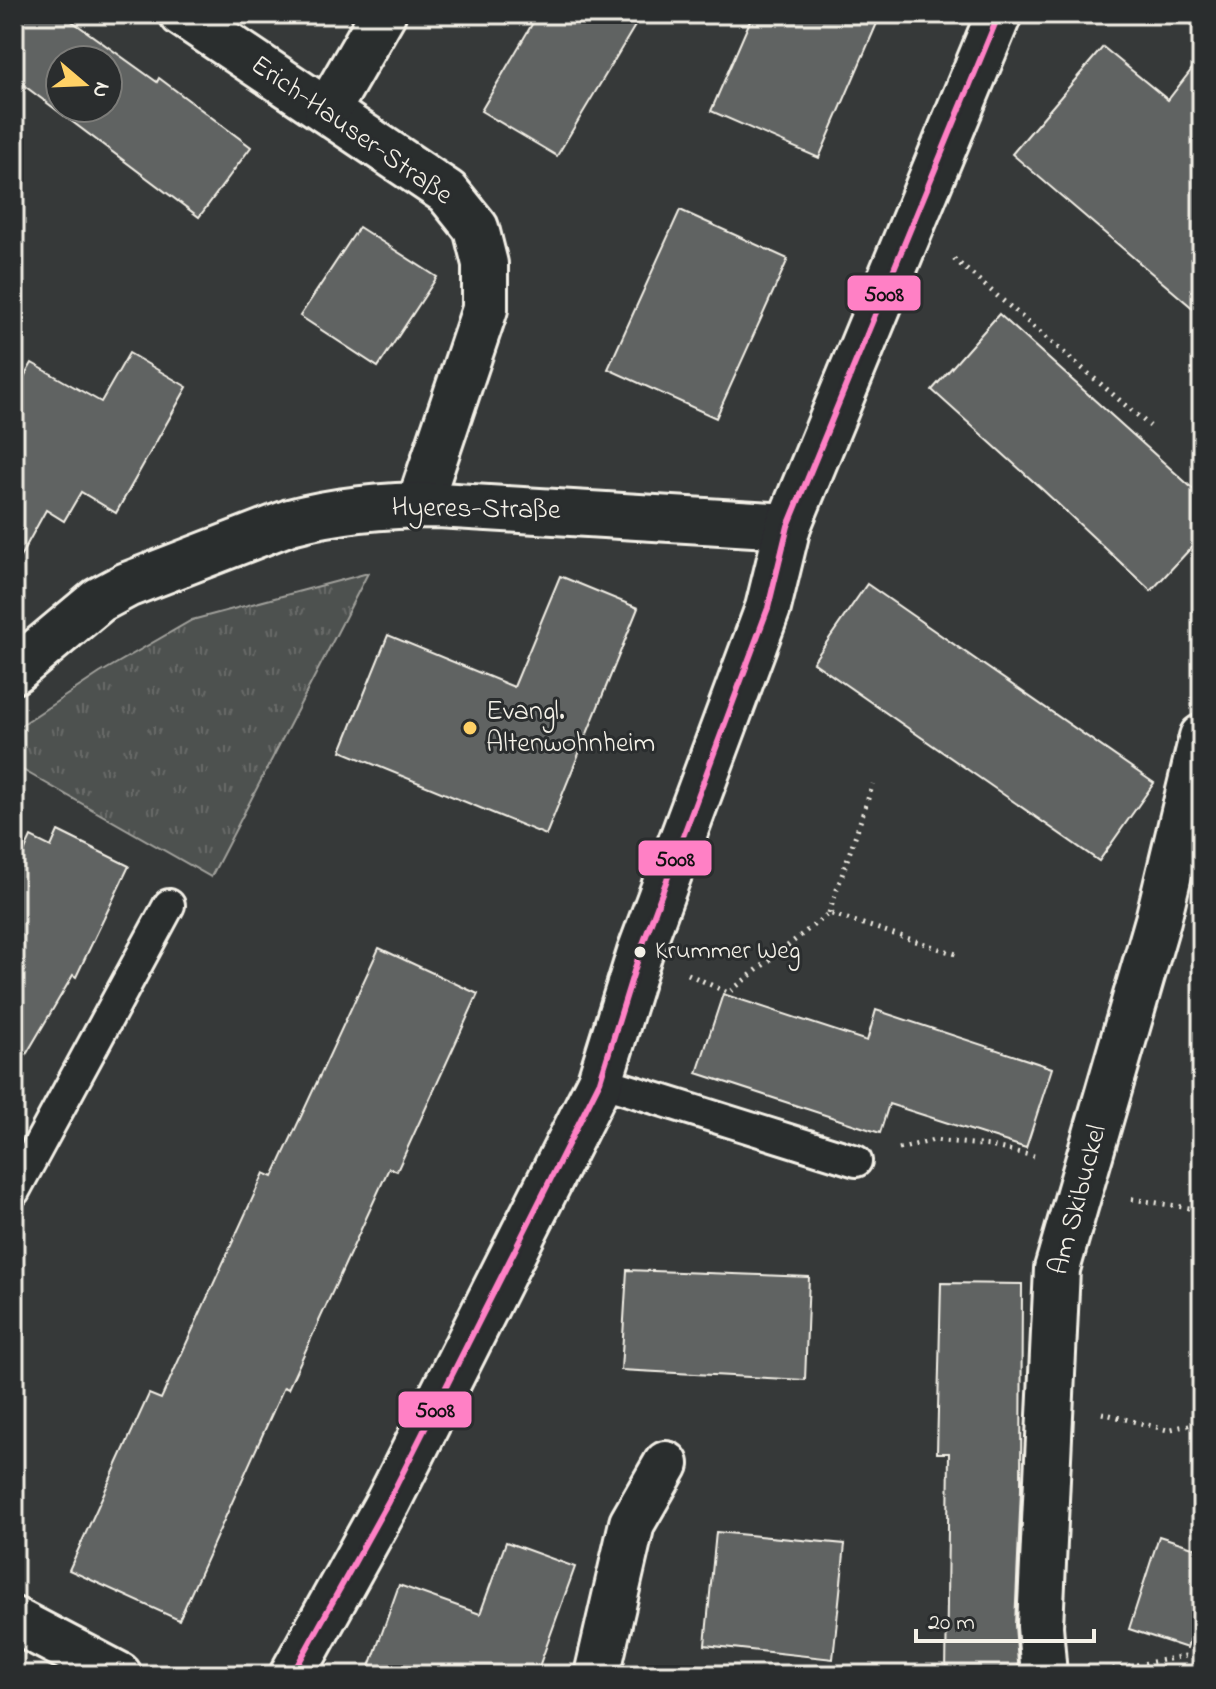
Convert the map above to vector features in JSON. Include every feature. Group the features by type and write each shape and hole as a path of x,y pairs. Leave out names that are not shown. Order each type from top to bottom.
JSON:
{"street":[{"name":"Erich-Hauser-Straße","path":"182,14 447,192 476,228 485,264 485,309 425,487 423,505"},
{"path":"327,111 383,14"},
{"path":"292,1675 388,1502 600,1081 640,952 768,608 788,526 999,14"},
{"name":"Hyeres-Straße","path":"14,671 99,600 127,585 290,522 317,515 423,505 788,526"},
{"name":"Am Skibuckel","path":"1044,1675 1040,1626 1057,1269 1158,920 1202,737"},
{"path":"597,1675 632,1523 666,1464"},
{"path":"14,1620 119,1675"}],"lane":[{"path":"14,1191 169,905"},
{"path":"600,1081 856,1161"}],"path":[{"path":"914,225 1150,426"},
{"path":"640,952 728,993 829,913 873,784"},
{"path":"829,913 956,954"},
{"path":"856,1161 934,1140 990,1146 1083,1180 1202,1210"},
{"path":"1052,1401 1167,1430 1202,1422"},
{"path":"1096,1672 1202,1653"}],"green space":[{"path":"368,573 211,877 14,765 14,730 100,673 192,620"}],"building":[{"path":"14,14 62,14 104,44 44,44 44,101 14,78"},
{"path":"538,14 642,14 557,156 481,111"},
{"path":"753,14 881,14 819,158 711,111"},
{"path":"1103,47 1168,100 1202,56 1202,316 1012,154"},
{"path":"124,58 157,82 159,78 251,147 199,217 75,124 124,124"},
{"path":"680,210 788,259 716,418 608,369"},
{"path":"359,227 437,277 378,367 300,316"},
{"path":"999,314 1202,497 1202,536 1151,591 932,390"},
{"path":"129,353 187,387 116,513 81,492 64,521 46,510 14,568 14,394 32,363 101,402"},
{"name":"Evangl. Altenwohnheim","path":"560,576 638,608 546,835 341,751 388,635 514,687"},
{"path":"867,584 1154,783 1099,861 813,662"},
{"path":"58,831 129,866 76,977 73,975 14,1075 14,874 31,837 51,847"},
{"path":"379,948 478,994 397,1171 389,1168 288,1389 284,1387 179,1620 69,1570 149,1394 161,1399 264,1173 273,1177"},
{"path":"723,994 867,1041 876,1010 1052,1068 1026,1148 889,1104 880,1133 697,1073"},
{"path":"627,1270 809,1277 805,1380 621,1370"},
{"path":"941,1283 1022,1284 1021,1490 1015,1625 1019,1675 946,1675 949,1453 937,1453"},
{"path":"716,1532 845,1544 833,1659 705,1645"},
{"path":"1159,1536 1202,1550 1202,1601 1187,1648 1129,1629"},
{"path":"506,1542 575,1567 536,1675 367,1675 399,1585 480,1614"}],"transit line":[{"name":"5008","path":"292,1675 388,1502 600,1081 640,952 768,608 788,526 999,14"}],"place":[{"name":"Evangl. Altenwohnheim","path":"470,728"},
{"name":"Krummer Weg","path":"640,952"}]}
